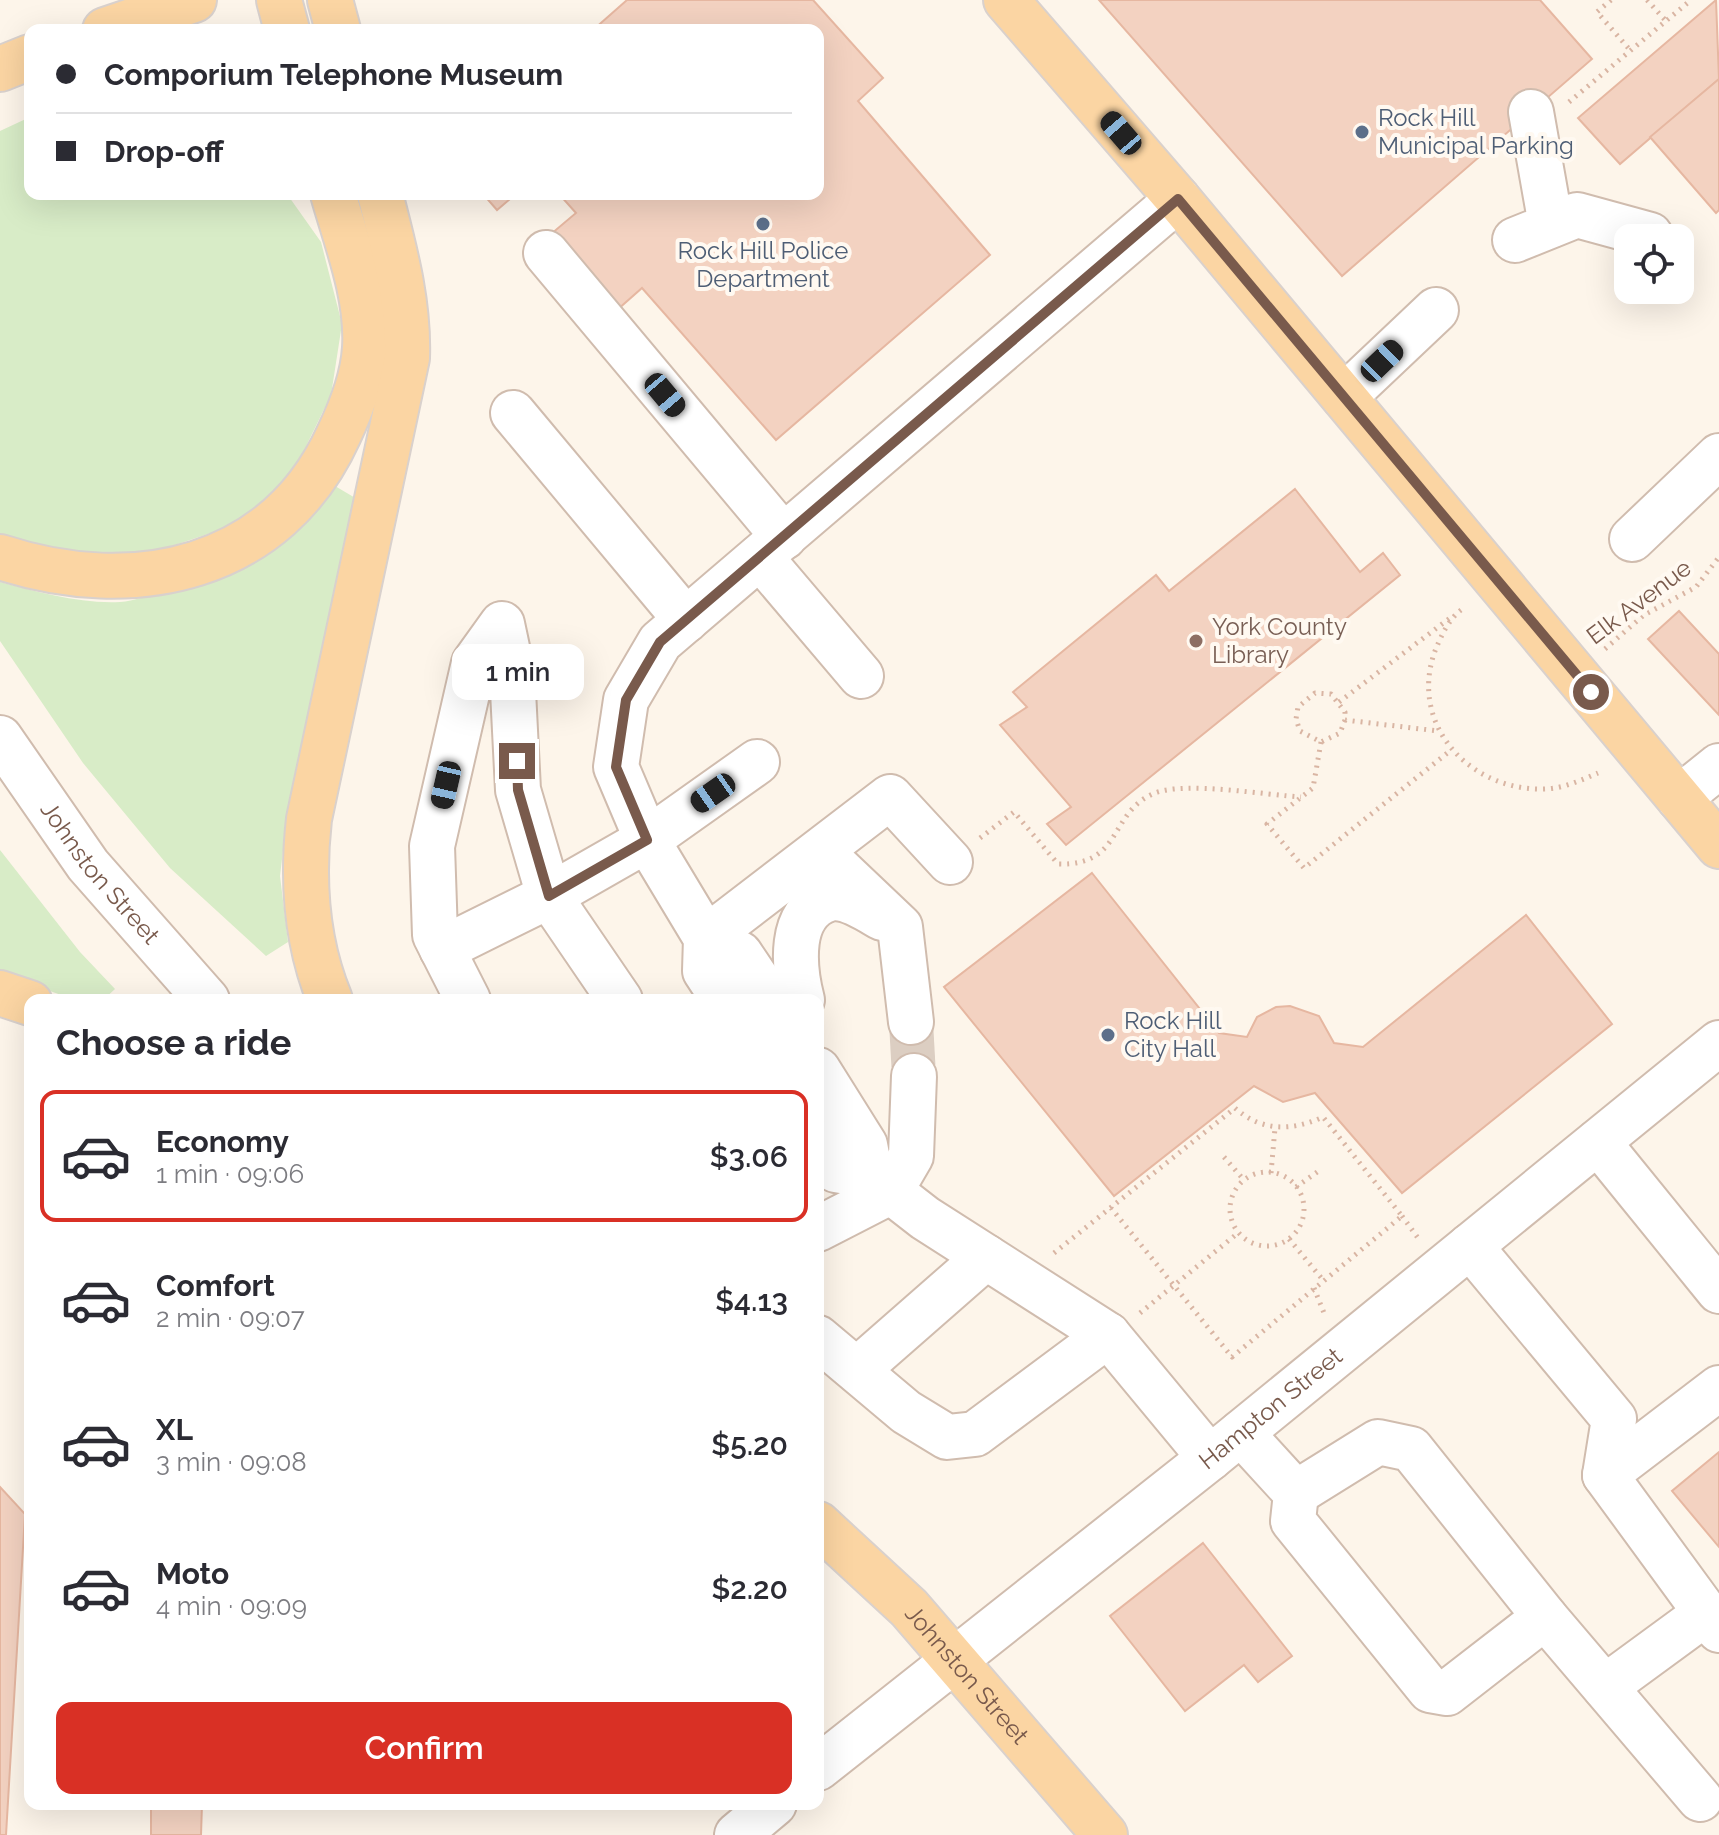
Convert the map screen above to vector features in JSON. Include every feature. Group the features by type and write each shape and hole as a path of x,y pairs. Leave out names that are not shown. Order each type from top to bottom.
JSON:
{"main road":[{"path":"123,24 194,0"},
{"path":"279,0 285,24"},
{"path":"330,0 336,24"},
{"path":"1006,0 1178,199 1719,846"},
{"path":"0,69 24,59"},
{"path":"0,85 24,83"},
{"path":"319,200 354,267"},
{"path":"0,557 78,577 124,577 206,562 245,543 276,522 328,460 358,387 365,347 364,320 354,267 335,200"},
{"path":"328,994 306,907 304,859 309,819 391,447 407,358 408,325 400,274 382,200"},
{"path":"0,993 24,1001"},
{"name":"Johnston Street","path":"824,1530 909,1608 1099,1833"}],"street":[{"path":"1533,121 1533,233 1577,215 1614,225"},
{"path":"720,994 705,971 706,938 647,840 616,767 626,700 660,642 1178,199"},
{"path":"546,253 772,547 861,676"},
{"path":"1344,397 1436,310"},
{"path":"513,413 686,620"},
{"path":"1632,539 1719,456"},
{"path":"465,994 435,935 432,846 474,663 502,624 512,671 518,790 549,896 616,994"},
{"name":"Johnston Street","path":"0,738 88,865 202,994"},
{"path":"442,949 549,896 647,840 757,762"},
{"path":"1679,798 1719,766"},
{"path":"706,938 890,797 950,862"},
{"path":"821,852 900,927 911,1022"},
{"path":"800,994 795,975 794,952 804,920 815,907 831,898 854,903 900,927"},
{"path":"706,938 740,954 767,994"},
{"name":"Hampton Street","path":"824,1763 1226,1446 1719,1043"},
{"path":"824,1225 881,1184 911,1156 914,1076"},
{"path":"824,1077 865,1145 881,1184"},
{"path":"1598,1142 1719,1291"},
{"path":"824,1151 836,1170 881,1184 1108,1335 1226,1446 1296,1493"},
{"path":"1470,1246 1614,1419 1605,1475 1712,1622 1605,1687"},
{"path":"857,1370 1004,1268"},
{"path":"824,1343 906,1412 947,1437 975,1434 1108,1335"},
{"path":"1605,1475 1719,1388"},
{"path":"1296,1493 1378,1442 1411,1449 1545,1617 1700,1799"},
{"path":"1296,1493 1293,1521 1430,1690 1447,1693 1545,1617"}],"path":[{"path":"1611,0 1597,12 1630,50"},
{"path":"1647,0 1666,21"},
{"path":"1533,121 1630,50 1691,0"},
{"name":"Elk Avenue","path":"1575,673 1644,615 1696,587 1719,557"},
{"path":"1339,702 1461,610"},
{"path":"1455,615 1440,638 1432,661 1430,707 1438,731 1451,750 1478,773 1503,785 1540,789 1571,785 1598,773"},
{"path":"1315,693 1331,694 1339,702 1345,720 1340,733 1321,742 1300,731 1298,707 1315,693"},
{"path":"1345,720 1438,731"},
{"path":"1321,742 1313,788 1267,824 1304,868 1451,750"},
{"path":"950,862 1014,812 1058,864 1078,865 1112,842 1128,811 1140,801 1171,788 1301,797"},
{"path":"1004,1268 1111,1208 1235,1108 1243,1116 1275,1128 1294,1128 1323,1117 1402,1216 1232,1357 1111,1208"},
{"path":"1271,1173 1275,1128"},
{"path":"1224,1157 1244,1180"},
{"path":"1296,1187 1320,1170"},
{"path":"1256,1173 1271,1173 1285,1177 1296,1187 1302,1199 1303,1214 1289,1239 1276,1246 1263,1247 1238,1233 1229,1206 1244,1180 1256,1173"},
{"path":"1173,1286 1238,1233"},
{"path":"1289,1239 1323,1280"}],"green space":[{"path":"24,120 24,200 291,200 321,242 342,324 331,395 293,473 235,525 163,549 95,559 30,547 0,535 0,131"},
{"path":"335,486 357,499 287,817 280,876 288,942 266,956 170,868 83,763 0,641 0,582 59,596 105,602 131,600 189,585 258,555 297,525"},
{"path":"0,850 80,952 115,989 110,994 58,994 0,973"}],"building":[{"name":"Rock Hill Police Department","path":"627,0 813,0 883,78 858,101 990,255 776,440 642,288 617,310 551,234 576,213 564,200 824,200 824,24 600,24"},
{"name":"Rock Hill Municipal Parking","path":"1099,0 1540,0 1592,59 1342,276"},
{"path":"1716,0 1719,79 1620,164 1578,118"},
{"path":"1719,79 1719,210 1716,213 1650,137"},
{"path":"488,200 509,200 497,210"},
{"name":"York County Library","path":"1295,489 1360,572 1383,553 1400,575 1066,845 1047,824 1071,807 1000,725 1027,707 1013,692 1156,575 1169,591"},
{"path":"1679,611 1719,654 1719,715 1648,639"},
{"name":"Rock Hill City Hall","path":"1092,873 1219,1033 1247,1037 1257,1017 1276,1007 1290,1006 1319,1016 1334,1043 1363,1047 1526,915 1612,1024 1402,1193 1315,1093 1283,1102 1254,1086 1114,1196 944,987"},
{"path":"1719,1452 1719,1547 1672,1491"},
{"path":"0,1487 24,1513 24,1531 6,1835 0,1835"},
{"path":"1203,1543 1292,1656 1258,1682 1244,1665 1185,1711 1110,1616"},
{"path":"151,1810 202,1810 201,1835 151,1835"}],"tunnel":[{"path":"911,1022 914,1076"}],"place":[{"name":"Rock Hill Municipal Parking","path":"1362,132"},
{"name":"Rock Hill Police Department","path":"763,224"},
{"name":"York County Library","path":"1196,641"},
{"name":"Rock Hill City Hall","path":"1108,1035"}],"route":[{"path":"517,761 518,790 549,896 647,840 616,767 626,700 660,642 1178,199 1591,692"}]}
